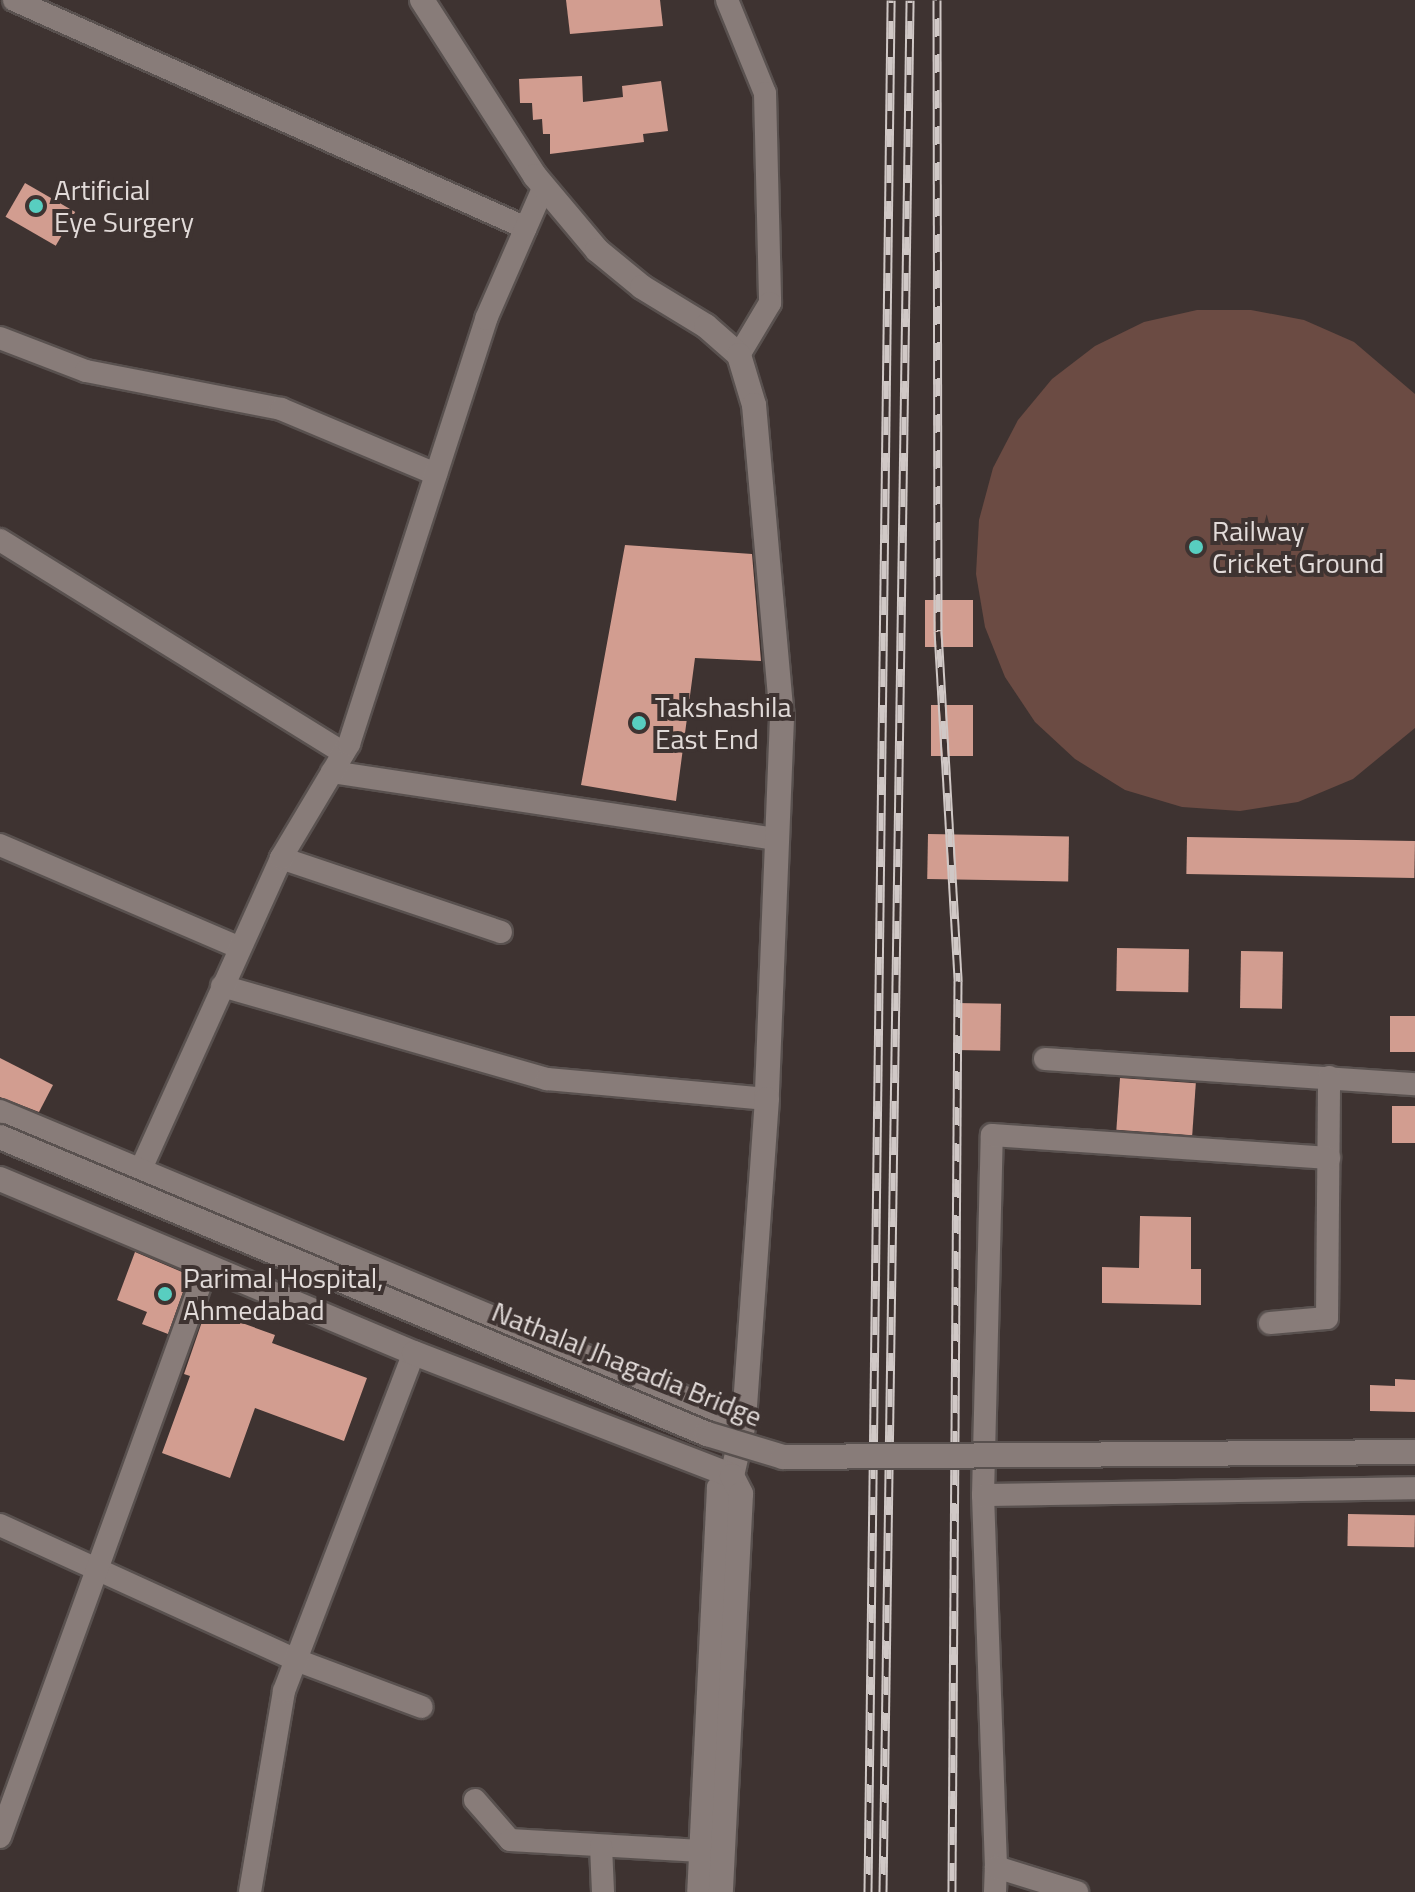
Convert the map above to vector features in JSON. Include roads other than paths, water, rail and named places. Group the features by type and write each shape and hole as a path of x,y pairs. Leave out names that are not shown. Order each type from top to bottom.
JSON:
{"street":[{"path":"14,0 526,228"},
{"path":"422,0 544,186 597,250 642,287 706,326 739,355 754,405 782,718 767,1099 744,1423 732,1476 719,1488 699,1892"},
{"path":"727,0 765,93 770,303 739,355"},
{"path":"140,1171 281,858 338,762 486,319 544,186"},
{"path":"0,338 86,371 281,409 436,474"},
{"path":"0,540 338,762 777,839"},
{"path":"0,845 240,948"},
{"path":"281,858 501,932"},
{"path":"222,986 547,1079 767,1099"},
{"path":"1045,1059 1415,1084"},
{"path":"1270,1323 1327,1318 1329,1077"},
{"path":"0,1112 744,1423"},
{"path":"995,1892 983,1495 992,1135 1329,1158"},
{"name":"Nathalal Jhagadia Bridge","path":"0,1137 707,1434 783,1457 1415,1452"},
{"name":"Nathalal Jhagadia Bridge","path":"0,1155 702,1449 781,1473 1415,1468"},
{"path":"0,1179 414,1353 732,1476 741,1494 721,1892"},
{"path":"0,1837 10,1780 98,1567 207,1266"},
{"path":"250,1892 284,1691 414,1353"},
{"path":"983,1495 1415,1488"},
{"path":"0,1525 98,1567 296,1660 422,1707"},
{"path":"475,1800 510,1840 701,1851"},
{"path":"601,1846 603,1892"},
{"path":"996,1867 1077,1892"}],"railway":[{"path":"868,1892 891,0"},
{"path":"883,1892 910,0"},
{"path":"937,0 938,631 958,981 952,1892"}],"place":[{"name":"Artificial Eye Surgery","path":"36,206"},
{"name":"Railway Cricket Ground","path":"1196,547"},
{"name":"Takshashila East End","path":"639,723"},
{"name":"Parimal Hospital, Ahmedabad","path":"165,1294"}]}
